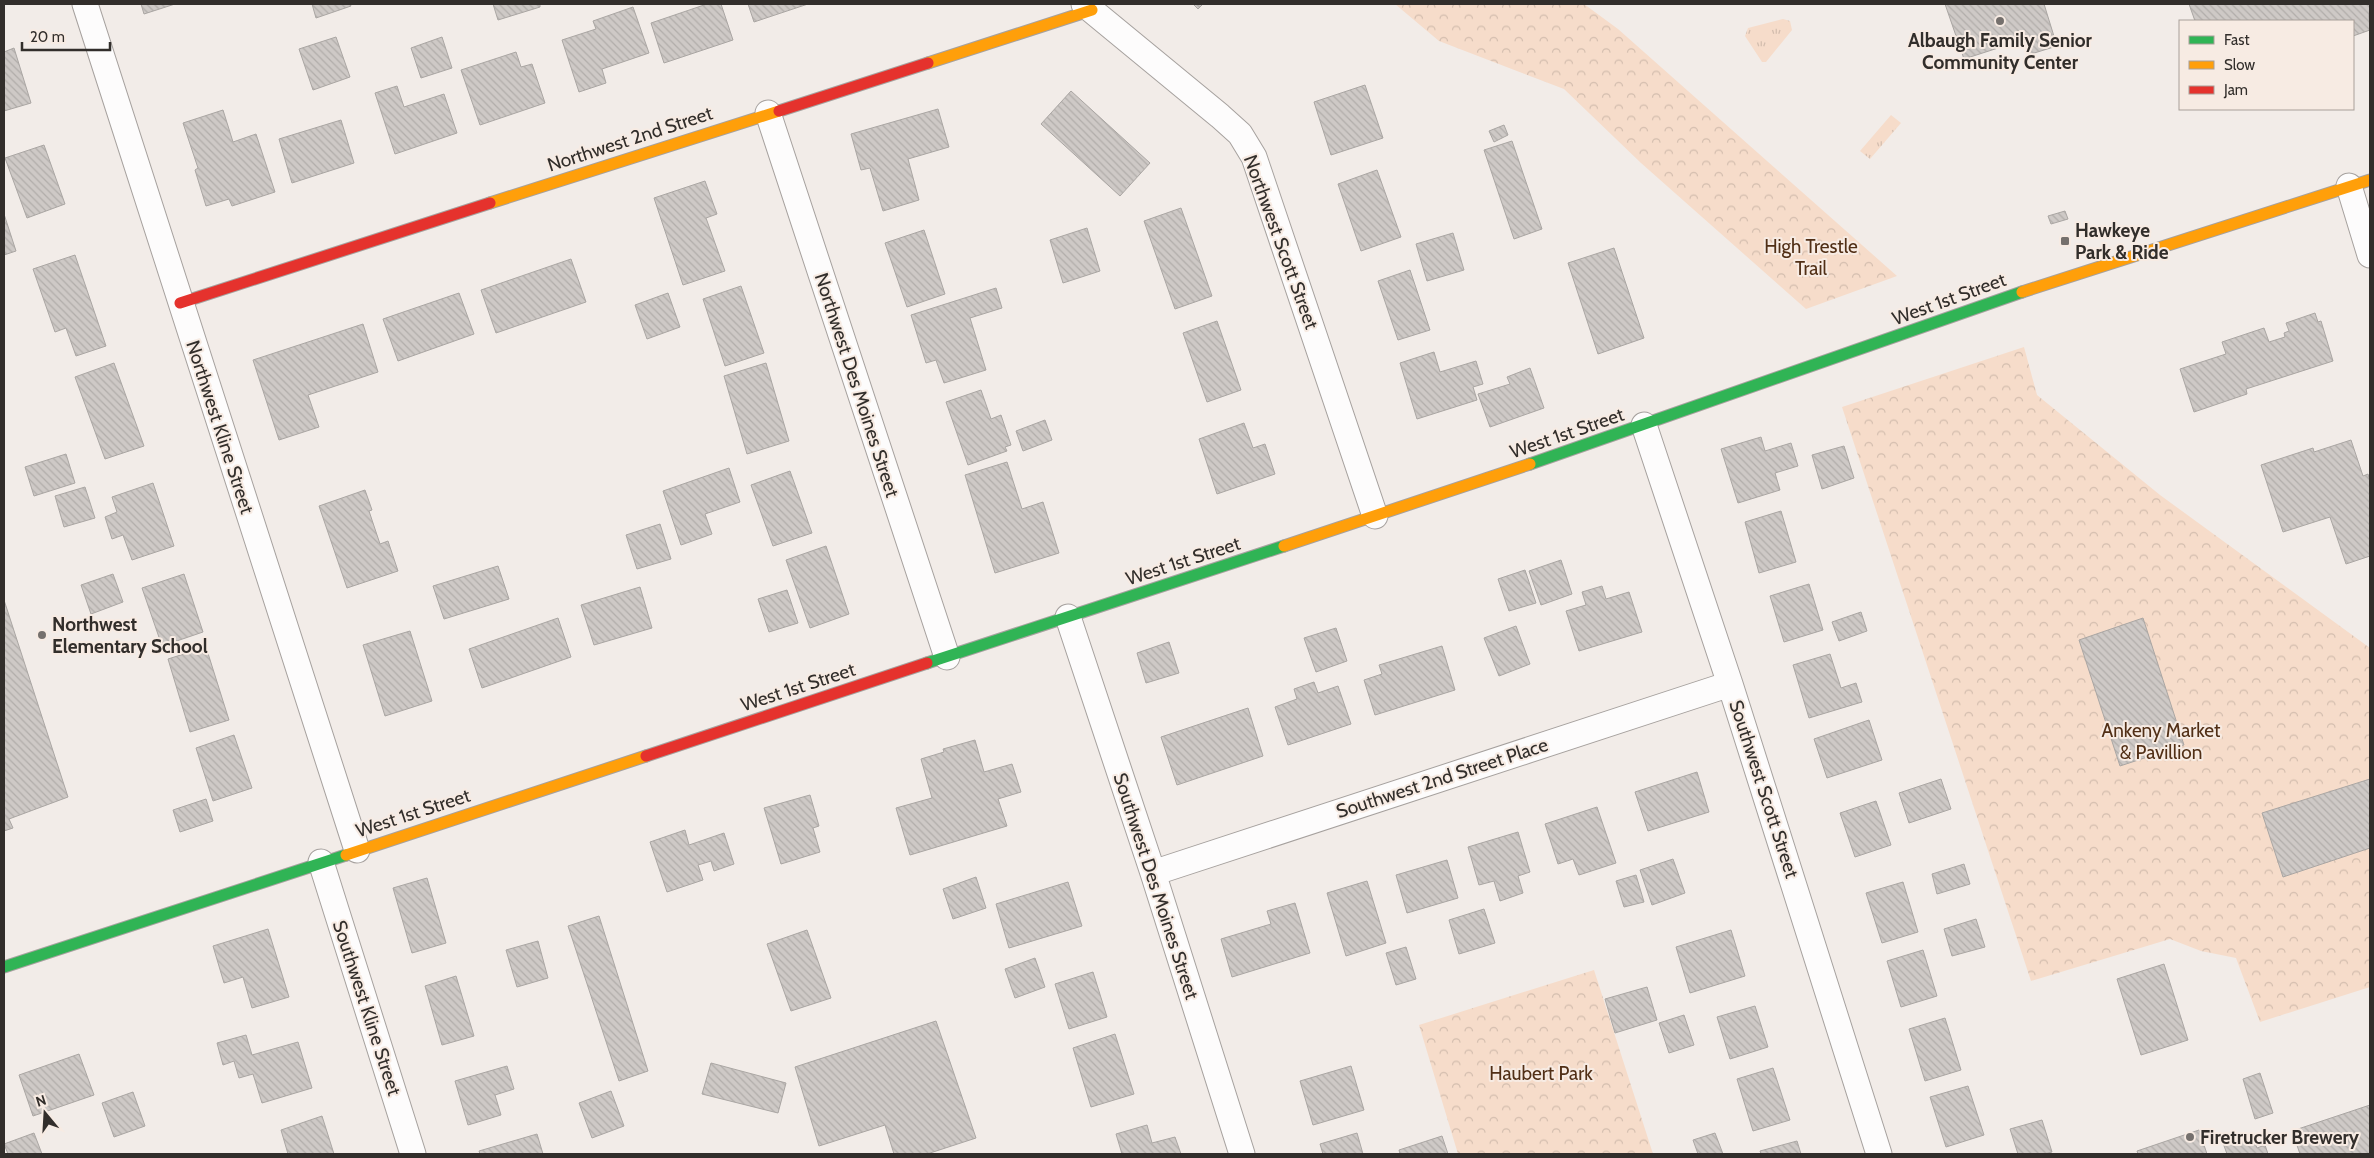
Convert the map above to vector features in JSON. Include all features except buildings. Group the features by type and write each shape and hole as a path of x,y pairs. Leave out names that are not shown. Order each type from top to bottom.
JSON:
{"main road":[{"name":"Northwest 2nd Street","path":"180,303 768,113 1088,7"},
{"name":"West 1st Street","path":"4,967 1374,516 1644,425 2018,293 2360,183"}],"street":[{"name":"Northwest Kline Street","path":"85,4 357,850"},
{"name":"Northwest Scott Street","path":"1088,7 1240,134 1254,157 1374,516"},
{"name":"Northwest Des Moines Street","path":"768,113 946,657"},
{"path":"2360,183 2370,255"},
{"name":"Southwest Scott Street","path":"1644,425 1730,684 1879,1154"},
{"name":"Southwest Des Moines Street","path":"1068,617 1153,873 1242,1154"},
{"name":"Southwest 2nd Street Place","path":"1153,873 1730,684"},
{"name":"Southwest Kline Street","path":"321,862 414,1154"}],"green space":[{"name":"High Trestle Trail","path":"1395,4 1584,4 1618,29 1897,276 1806,309 1641,163 1564,89 1439,41"},
{"path":"1783,19 1790,21 1792,30 1766,62 1762,62 1745,36 1748,28"},
{"path":"1891,115 1901,123 1870,159 1860,151"},
{"name":"Ankeny Market & Pavillion","path":"2024,347 2037,395 2160,495 2370,648 2370,987 2260,1022 2236,958 2201,951 2170,939 2031,981 1842,407"},
{"name":"Haubert Park","path":"1594,970 1653,1154 1458,1154 1419,1025"}],"traffic: fast":[{"path":"1530,464 2022,292"},
{"path":"927,663 1284,546"},
{"path":"4,967 346,855"}],"traffic: slow":[{"path":"928,63 1092,10"},
{"path":"490,203 779,111"},
{"path":"2022,292 2370,180"},
{"path":"1284,546 1530,464"},
{"path":"346,855 646,756"}],"traffic: jam":[{"path":"779,111 928,63"},
{"path":"180,303 490,203"},
{"path":"646,756 927,663"}],"place":[{"name":"Albaugh Family Senior Community Center","path":"2000,21"},
{"name":"Hawkeye Park & Ride","path":"2065,241"},
{"name":"Northwest Elementary School","path":"42,635"},
{"name":"Firetrucker Brewery","path":"2190,1137"}]}
